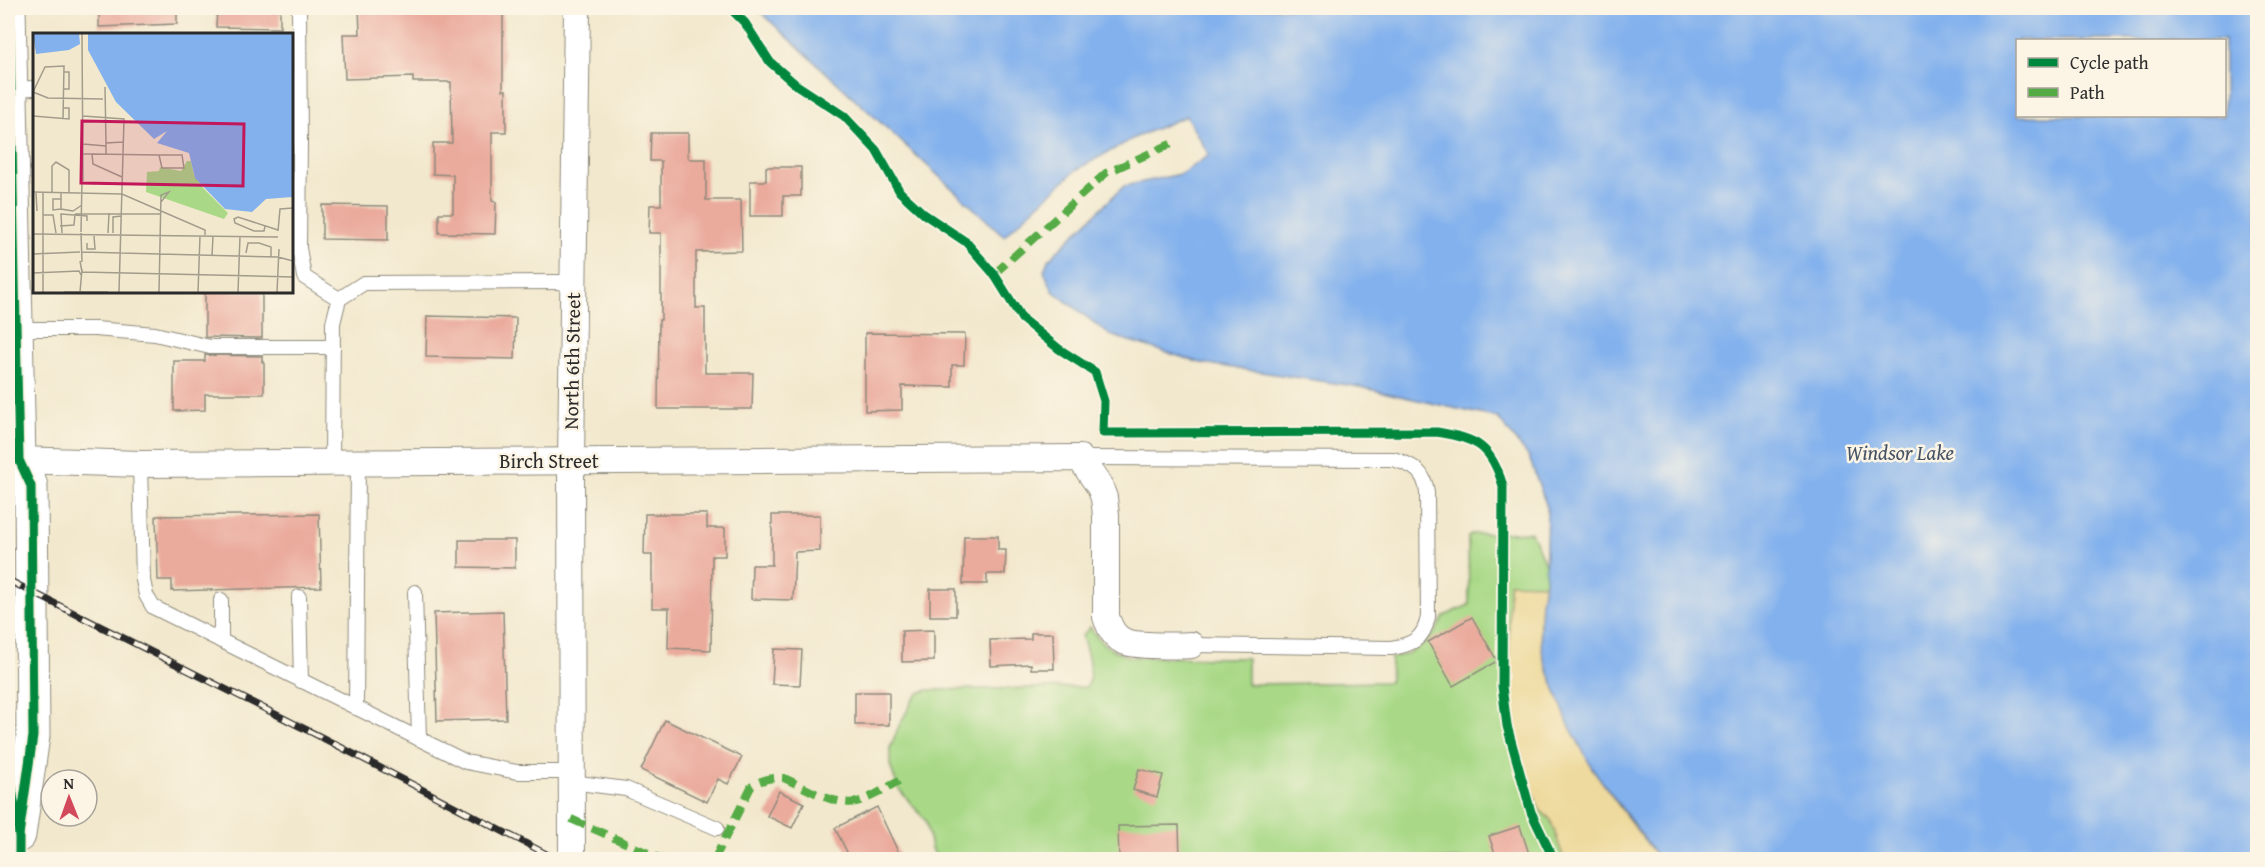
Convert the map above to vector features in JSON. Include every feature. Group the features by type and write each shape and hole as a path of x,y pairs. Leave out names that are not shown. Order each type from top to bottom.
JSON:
{"main road":[{"path":"9,8 23,89 13,470 31,486 33,736 19,847"},
{"path":"8,762 19,847"}],"street":[{"name":"North 6th Street","path":"572,860 571,461 577,8"},
{"name":"Birch Street","path":"13,470 140,464 1080,458"},
{"path":"1080,458 1100,487 1104,498 1106,617 1114,634 1126,643 1191,645"}],"lane":[{"path":"299,8 298,248 304,277 339,299"},
{"path":"332,463 333,323 339,299 364,283 573,282"},
{"path":"16,329 95,329 155,334 210,347 333,346"},
{"path":"1080,458 1393,459 1408,463 1421,471 1426,480 1427,493 1428,617 1426,628 1419,639 1405,646 1391,648 1191,645"},
{"path":"356,708 358,462"},
{"path":"140,464 143,580 146,595 153,607 466,762 517,772 571,777 626,789 717,828"},
{"path":"415,592 419,739"},
{"path":"299,597 301,681"},
{"path":"221,600 221,641"}],"green space":[{"path":"1531,532 1546,566 1545,584 1592,768 1659,859 938,859 931,848 926,821 898,788 890,765 890,748 899,726 919,693 928,690 1086,687 1089,682 1090,669 1082,636 1090,627 1107,646 1131,657 1247,658 1247,684 1390,682 1391,658 1416,649 1435,632 1444,616 1469,605 1468,537 1471,534"}],"sand":[{"path":"1509,583 1545,584 1540,612 1543,651 1566,715 1601,780 1659,859 1564,859 1550,819 1540,810 1530,787 1517,741 1509,700"}],"water":[{"name":"Windsor Lake","path":"756,8 2257,8 2257,859 1659,859 1592,768 1568,723 1543,657 1540,632 1541,599 1545,583 1547,507 1529,457 1498,418 1360,387 1201,363 1110,335 1053,291 1044,271 1048,260 1124,186 1181,174 1209,155 1186,116 1134,138 1076,170 1004,236"}],"building":[{"path":"99,8 177,8 177,24 99,27"},
{"path":"217,8 280,8 280,28 216,27"},
{"path":"359,8 503,8 503,90 506,90 506,132 492,132 492,201 496,202 495,234 439,233 439,213 453,213 453,175 433,174 433,143 452,143 451,82 413,82 413,77 345,79 343,34 360,34"},
{"path":"651,133 688,133 688,159 706,159 706,200 741,200 742,251 696,252 696,308 705,308 705,373 753,373 752,409 658,409 661,233 649,233 650,205 661,205 661,161 650,161"},
{"path":"766,167 801,167 801,196 783,196 783,216 750,216 750,181 766,181"},
{"path":"322,205 388,206 388,240 322,239"},
{"path":"205,292 262,292 262,338 205,337"},
{"path":"427,316 516,318 515,359 426,357"},
{"path":"865,333 965,334 964,365 952,365 952,387 902,386 902,410 865,411"},
{"path":"205,355 262,356 264,394 205,394 205,410 174,411 174,361 205,361"},
{"path":"319,514 321,587 172,591 172,580 158,580 156,516"},
{"path":"645,514 707,514 707,528 725,528 725,556 712,556 711,650 668,648 669,608 652,608 652,555 644,555"},
{"path":"772,515 820,515 820,551 795,552 793,600 751,599 752,565 772,565"},
{"path":"964,536 998,536 998,550 1006,550 1005,574 987,574 987,584 963,584"},
{"path":"459,540 515,540 515,568 459,567"},
{"path":"930,589 956,589 956,616 930,616"},
{"path":"503,611 506,719 437,721 434,613"},
{"path":"1472,617 1497,661 1453,686 1428,642"},
{"path":"934,630 934,661 902,662 902,631"},
{"path":"1031,633 1053,633 1054,669 1031,669 1031,664 991,666 990,640 1031,639"},
{"path":"774,649 802,650 800,685 772,684"},
{"path":"855,692 889,692 889,725 855,725"},
{"path":"665,720 742,757 728,784 718,779 707,802 641,770"},
{"path":"1139,769 1163,775 1157,797 1133,790"},
{"path":"779,791 804,803 792,828 767,816"},
{"path":"877,807 902,860 851,860 835,828"},
{"path":"1179,825 1180,860 1119,860 1118,826"},
{"path":"1520,826 1531,860 1497,860 1489,836"}],"railway":[{"path":"8,580 323,738 558,860"}],"marked path":[{"path":"994,274 1106,173 1175,142"},
{"path":"714,860 751,787 763,780 784,778 830,799 848,803 867,798 899,781"},
{"path":"571,819 664,860"}],"cycle path":[{"path":"9,8 19,460 31,486 33,736 19,835"},
{"path":"730,8 745,23 770,62 795,84 844,116 876,150 900,192 924,214 966,242 994,274 1022,319 1059,349 1095,372 1104,401 1103,433 1437,432 1472,441 1487,453 1493,461 1503,486 1502,686 1507,726 1531,812 1554,860"},
{"path":"8,762 19,835 19,860"}]}
